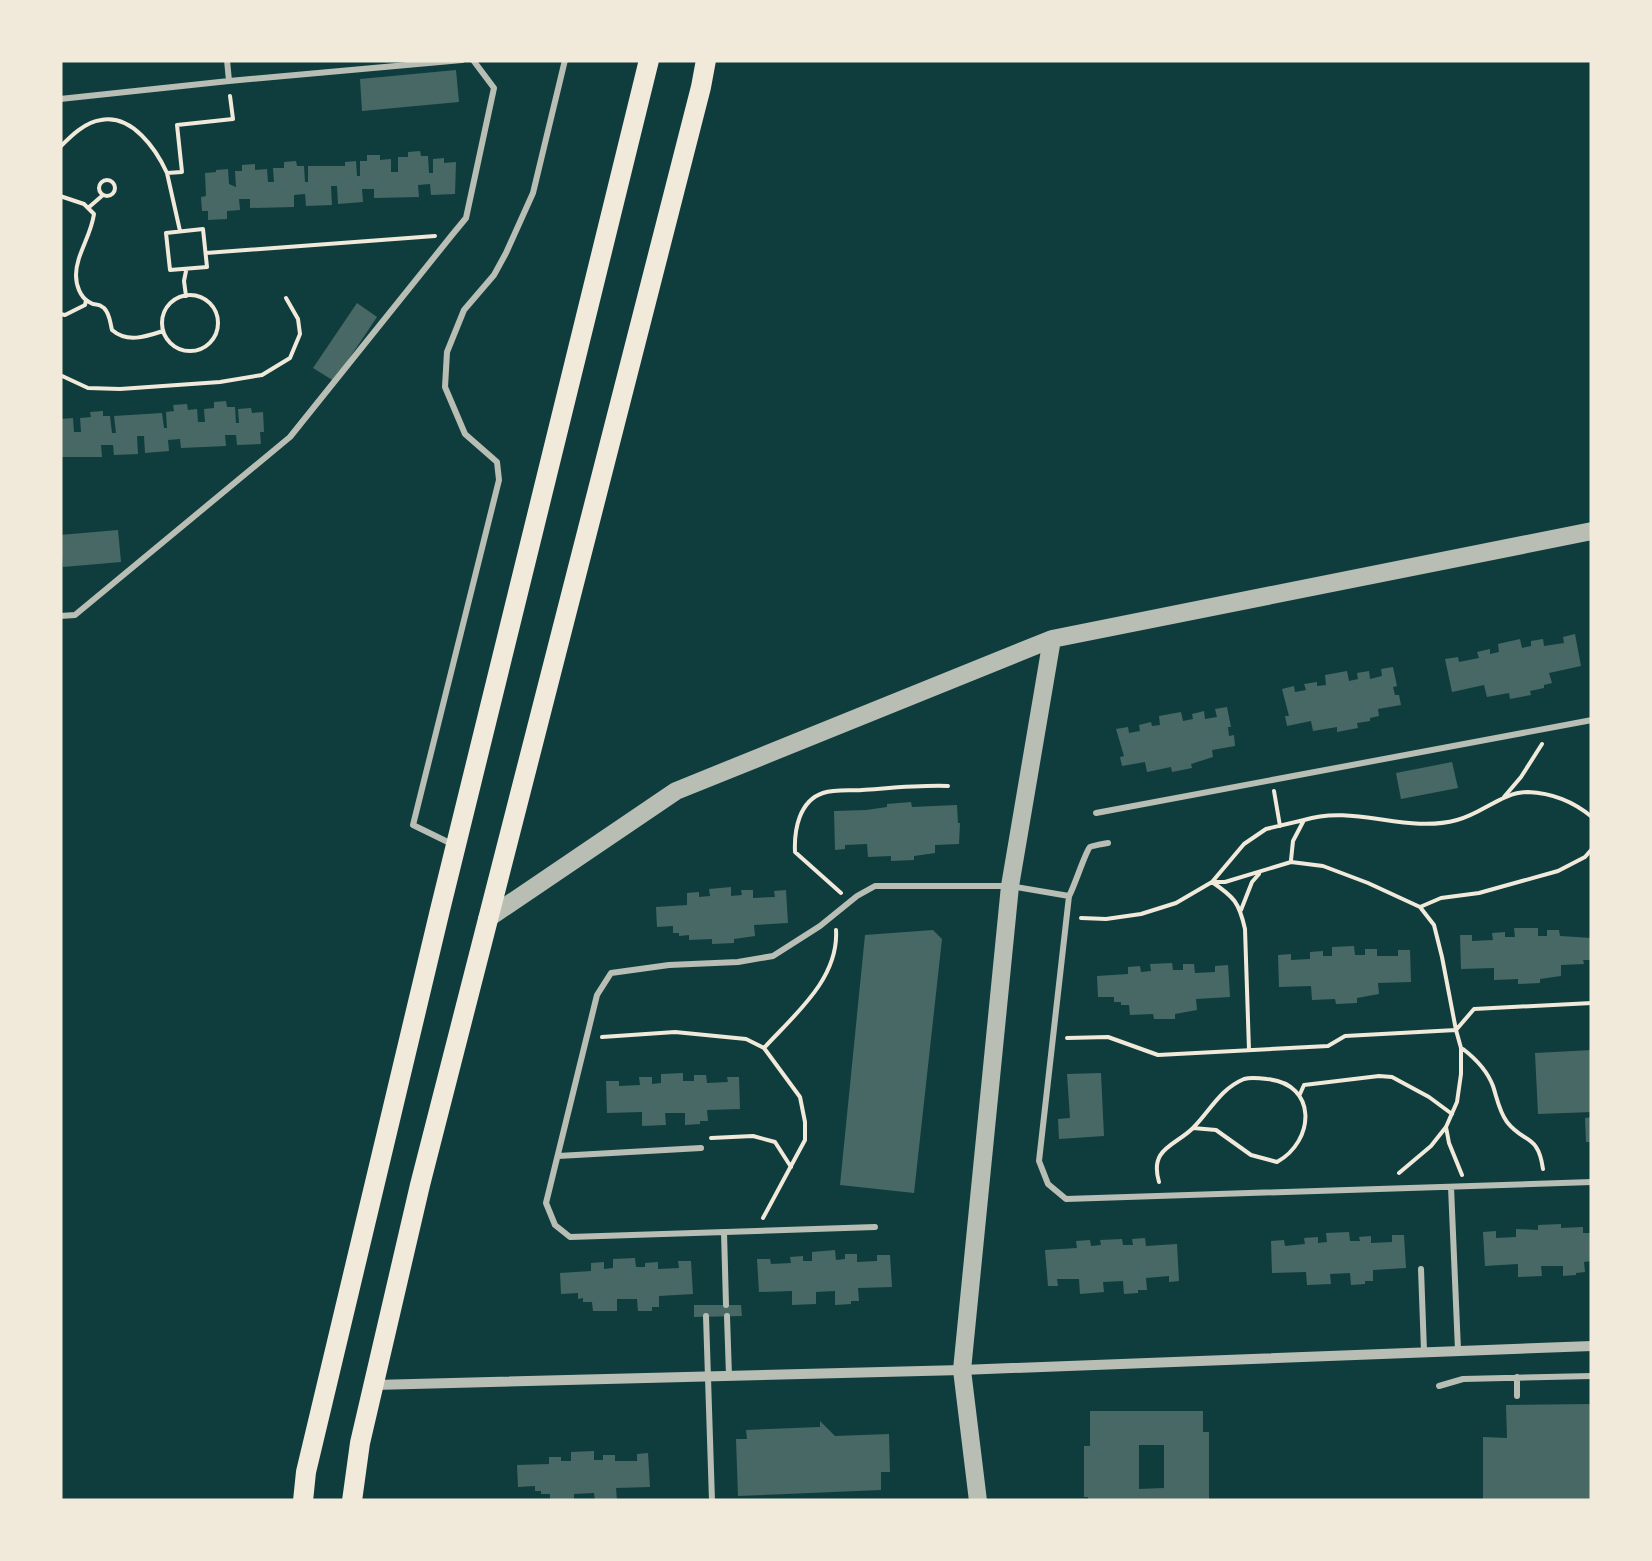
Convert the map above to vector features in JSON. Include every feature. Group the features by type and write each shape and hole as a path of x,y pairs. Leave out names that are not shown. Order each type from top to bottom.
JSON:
{"main road":[{"path":"303,1501 306,1472 456,846 649,60"},
{"path":"352,1501 360,1443 420,1185 706,60"}],"street":[{"path":"487,919 676,791 1052,639 1592,531"},
{"path":"978,1501 962,1370 1010,886 1052,639"},
{"path":"374,1385 962,1370 1592,1346"}],"lane":[{"path":"227,60 229,81"},
{"path":"60,99 462,60"},
{"path":"60,616 76,615 290,437 466,218 494,88 473,60"},
{"path":"456,846 413,826 499,480 497,462 465,434 445,387 447,352 464,310 506,254 533,193 565,60"},
{"path":"1096,813 1592,720"},
{"path":"1108,843 1086,852 1080,877 1069,896 1066,918 1039,1161 1048,1184 1066,1199 1592,1182"},
{"path":"875,1227 570,1237 555,1225 546,1203 597,995 612,973 774,956 874,886 1010,886 1069,896"},
{"path":"558,1156 701,1148"},
{"path":"1451,1187 1458,1351"},
{"path":"724,1232 726,1305"},
{"path":"1421,1269 1424,1352"},
{"path":"706,1316 712,1501"},
{"path":"727,1316 729,1377"},
{"path":"1439,1386 1463,1379 1592,1376"},
{"path":"1517,1378 1517,1396"}],"path":[{"path":"166,174 182,172 177,125 233,119 229,81"},
{"path":"60,147 79,130 100,120 122,121 159,156 180,231"},
{"path":"88,208 103,194"},
{"path":"60,196 84,204 94,214 76,269 76,284 86,300 104,308 114,333 120,336 140,338 164,331"},
{"path":"203,229 206,253 207,267 170,270 166,233 203,229"},
{"path":"206,253 452,235"},
{"path":"186,269 186,296"},
{"path":"186,296 204,299 217,314 212,341 198,350 179,349 164,331 162,317 166,308 186,296"},
{"path":"60,375 88,388 120,389 262,375 290,358 300,334 298,319 286,298"},
{"path":"60,314 76,310 86,300"},
{"path":"1504,797 1554,726"},
{"path":"1272,780 1280,826"},
{"path":"764,1048 817,988 827,971 837,948 836,925 844,906 841,892 795,852 794,836 800,815 822,793 948,786"},
{"path":"1066,918 1106,919 1176,903 1212,882 1244,844 1266,830 1324,814 1421,825 1458,820 1521,792 1567,800 1592,816"},
{"path":"1291,862 1293,841 1304,820"},
{"path":"1420,907 1441,898 1479,893 1558,871 1592,850"},
{"path":"1212,882 1291,862 1322,866 1420,907 1434,925 1461,1048 1457,1102 1446,1127 1431,1146 1402,1172 1364,1190"},
{"path":"1241,910 1252,882 1262,871"},
{"path":"1212,882 1232,896 1241,910 1248,955 1249,1050"},
{"path":"1052,1038 1108,1037 1158,1055 1328,1046 1345,1036 1456,1030 1474,1009 1592,1003"},
{"path":"586,1039 675,1032 746,1039 764,1048 800,1097 805,1140 756,1231"},
{"path":"1461,1048 1484,1069 1510,1126 1540,1149 1544,1184"},
{"path":"1164,1196 1157,1174 1158,1161 1166,1146 1193,1128 1227,1089 1248,1077 1281,1081 1300,1094 1306,1110 1304,1129 1289,1155 1276,1162 1251,1155 1216,1130 1193,1128"},
{"path":"1300,1094 1304,1084 1392,1077 1452,1114"},
{"path":"1446,1127 1461,1174 1474,1186"},
{"path":"701,1148 708,1138 753,1136 775,1142 792,1167"}],"building":[{"path":"456,70 459,102 362,111 360,79"},
{"path":"420,151 421,156 428,156 429,173 433,173 433,159 456,162 455,194 431,195 430,184 418,185 419,197 374,198 374,189 362,189 363,202 338,204 337,186 331,186 332,205 306,206 305,194 294,195 294,207 250,208 250,199 239,199 240,210 227,211 227,219 208,220 208,211 202,211 205,173 228,169 229,184 236,187 235,171 242,171 242,165 255,164 255,170 267,169 268,182 274,182 273,168 284,168 284,162 296,161 297,166 304,166 308,182 308,166 345,166 345,162 356,161 360,176 360,161 367,161 367,155 380,155 380,160 391,159 391,172 398,172 398,157"},
{"path":"357,303 377,317 334,381 313,368"},
{"path":"226,401 227,407 235,407 236,423 238,409 263,412 261,444 237,445 236,435 225,435 226,446 181,448 180,439 168,440 169,451 145,453 144,436 137,436 138,454 114,455 113,445 101,445 102,457 60,457 60,419 73,418 74,432 81,432 80,418 103,411 103,416 110,416 112,433 116,433 114,416 162,413 167,428 166,412 174,411 173,405 187,404 188,410 197,409 198,422 205,422 204,409 214,408 214,402"},
{"path":"118,530 121,562 63,567 60,535"},
{"path":"1575,634 1581,666 1549,673 1552,683 1530,691 1531,695 1510,699 1509,693 1487,697 1484,685 1452,692 1445,659 1458,657 1459,662 1479,658 1477,652 1499,652 1498,644 1520,639 1522,648 1543,639 1544,646 1564,643 1563,637"},
{"path":"1393,667 1397,686 1393,687 1401,705 1378,709 1379,716 1357,723 1358,728 1337,732 1337,727 1313,731 1311,721 1287,726 1285,716 1289,716 1282,689 1294,686 1295,692 1306,690 1304,684 1326,685 1325,675 1347,671 1349,681 1358,679 1357,673 1369,671 1370,679 1382,676 1381,669"},
{"path":"1227,707 1229,736 1234,735 1235,746 1212,750 1213,757 1191,764 1192,768 1172,772 1171,767 1147,772 1145,762 1122,766 1120,757 1124,756 1116,729 1140,731 1139,725 1160,725 1159,716 1181,712 1183,721 1204,711 1205,719 1217,717 1215,709"},
{"path":"1452,762 1458,788 1401,799 1396,773"},
{"path":"911,802 912,807 957,805 959,844 935,845 935,853 914,856 914,860 868,857 867,844 845,845 845,849 835,850 834,811"},
{"path":"731,887 731,896 742,895 741,890 753,890 753,898 775,897 774,891 786,890 788,923 754,925 755,936 734,939 734,943 712,944 712,939 689,940 689,935 679,936 673,933 673,926 657,927 656,907 687,905 687,893 710,896 709,889"},
{"path":"1514,928 1538,928 1538,936 1547,936 1547,930 1559,930 1560,936 1592,938 1592,960 1561,965 1561,976 1540,979 1540,983 1494,980 1494,968 1461,969 1460,935 1472,935 1472,941 1493,940 1492,933 1505,932 1505,937 1515,937"},
{"path":"933,930 942,939 914,1193 840,1185 865,935"},
{"path":"1354,946 1355,955 1365,955 1365,949 1377,949 1377,956 1398,956 1398,950 1410,950 1411,982 1378,983 1379,994 1357,998 1357,1003 1336,1004 1335,999 1312,1000 1311,986 1279,987 1278,955 1291,954 1291,960 1310,959 1310,952 1323,951 1323,956 1332,956 1332,947"},
{"path":"1172,963 1173,970 1183,970 1183,964 1194,964 1195,973 1215,972 1215,966 1228,965 1230,997 1196,999 1197,1010 1175,1014 1175,1019 1154,1019 1153,1014 1130,1015 1129,1005 1114,1002 1114,997 1098,997 1097,976 1128,974 1128,967 1140,966 1141,972 1151,971 1150,964"},
{"path":"1592,1050 1592,1112 1538,1114 1535,1053"},
{"path":"683,1073 683,1081 694,1081 694,1075 706,1075 707,1083 739,1077 740,1109 707,1110 708,1121 685,1125 685,1113 665,1113 666,1125 642,1126 642,1112 607,1113 606,1081 619,1081 619,1086 640,1085 639,1077 652,1077 652,1084 661,1083 661,1074"},
{"path":"1101,1073 1104,1136 1059,1139 1058,1119 1070,1118 1067,1074"},
{"path":"1592,1117 1592,1142 1586,1142 1585,1118"},
{"path":"1561,1224 1561,1228 1583,1227 1583,1233 1592,1233 1592,1261 1584,1262 1585,1272 1563,1276 1563,1266 1541,1266 1542,1276 1518,1277 1518,1264 1485,1266 1483,1232 1496,1231 1496,1238 1516,1237 1516,1229 1538,1230 1538,1225"},
{"path":"1349,1232 1350,1241 1371,1236 1371,1243 1392,1242 1392,1235 1404,1235 1406,1268 1373,1270 1373,1281 1351,1285 1350,1273 1330,1274 1331,1284 1307,1285 1306,1272 1272,1273 1271,1241 1284,1240 1285,1246 1305,1244 1304,1238 1318,1237 1318,1243 1327,1242 1326,1233"},
{"path":"1145,1238 1146,1246 1177,1244 1179,1281 1169,1282 1169,1276 1146,1278 1147,1290 1124,1294 1123,1281 1103,1282 1104,1292 1080,1294 1079,1279 1057,1279 1058,1286 1048,1286 1045,1250 1077,1248 1076,1241 1090,1240 1091,1246 1101,1245 1100,1240 1122,1239 1123,1245 1133,1245 1132,1239"},
{"path":"835,1250 836,1260 845,1259 845,1254 857,1254 857,1262 877,1261 877,1255 890,1255 892,1287 858,1288 859,1301 835,1305 835,1291 816,1292 816,1304 792,1305 792,1291 759,1292 757,1259 770,1259 771,1264 791,1263 790,1257 803,1256 803,1261 812,1261 812,1252"},
{"path":"635,1258 636,1267 658,1262 658,1269 679,1268 678,1261 691,1261 693,1294 659,1296 659,1307 652,1307 652,1311 638,1311 637,1299 617,1299 617,1311 593,1311 592,1302 578,1299 578,1293 561,1294 560,1273 591,1271 591,1263 604,1262 604,1269 613,1268 613,1259"},
{"path":"694,1305 741,1305 742,1316 694,1317"},
{"path":"1592,1404 1592,1501 1483,1501 1483,1437 1507,1438 1506,1405"},
{"path":"1090,1411 1203,1411 1203,1432 1209,1432 1209,1501 1088,1501 1084,1497 1084,1446 1090,1446","holes":["1139,1445 1164,1445 1164,1488 1139,1489"]},
{"path":"820,1421 835,1436 889,1434 890,1472 881,1472 881,1490 738,1496 736,1439 747,1439 746,1430 820,1427"},
{"path":"594,1451 594,1460 615,1455 615,1461 637,1461 637,1454 648,1453 650,1487 616,1488 617,1500 595,1501 594,1493 574,1494 574,1501 550,1501 550,1494 535,1491 535,1486 518,1487 517,1465 549,1464 549,1457 571,1461 571,1452"}]}
